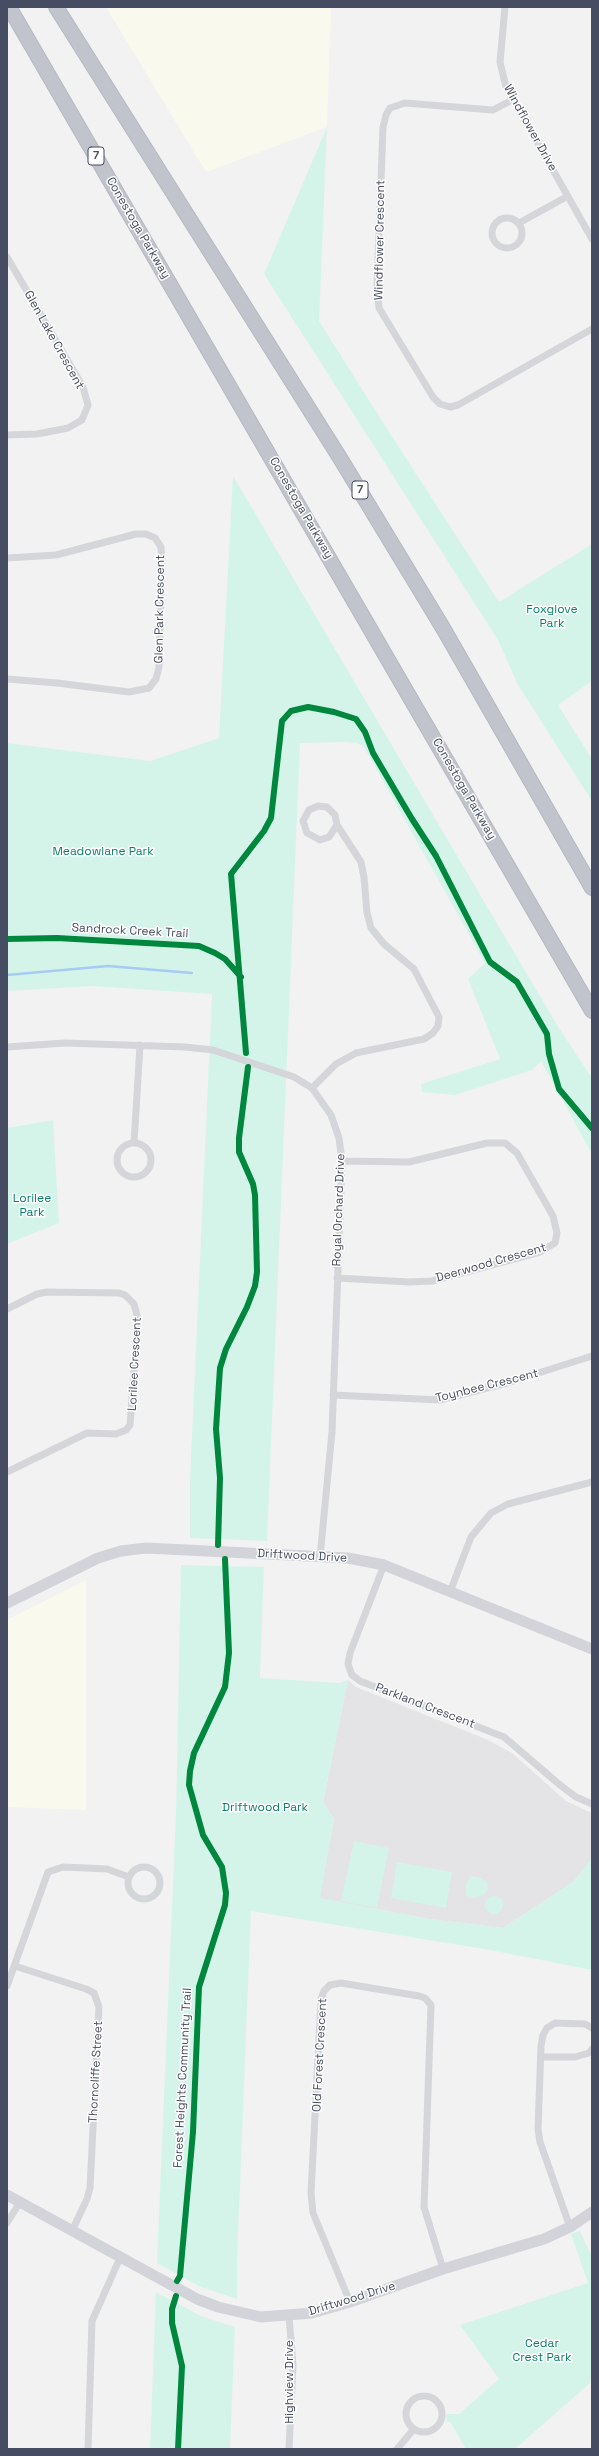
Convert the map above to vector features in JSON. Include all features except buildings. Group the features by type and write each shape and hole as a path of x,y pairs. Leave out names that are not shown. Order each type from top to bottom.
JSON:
{"highway":[{"name":"Conestoga Parkway","path":"8,7 592,1011"},
{"name":"7","path":"56,7 340,458 446,635 592,888"}],"street":[{"name":"Windflower Drive","path":"505,7 500,62 506,87 592,239"},
{"name":"Windflower Crescent","path":"512,100 492,110 405,102 390,108 386,115 383,127 376,287 380,308 433,397 440,404 450,407 458,405 592,329"},
{"path":"519,222 568,196"},
{"path":"504,217 515,219 519,222 523,231 517,244 504,248 495,243 492,233 495,223 504,217"},
{"name":"Glen Lake Crescent","path":"7,257 82,387 88,405 82,420 68,428 37,434 7,435"},
{"name":"Glen Park Crescent","path":"7,558 56,554 136,534 146,534 155,538 161,547 162,563 159,667 156,679 149,688 129,692 57,682 7,679"},
{"path":"312,1088 336,1064 356,1053 424,1039 436,1030 439,1017 414,969 384,944 371,928 367,913 364,877 361,862 337,825 332,810 318,806 309,810 303,821 307,833 320,840 329,837 337,825"},
{"name":"Royal Orchard Drive","path":"7,1047 66,1043 140,1045 213,1050 294,1076 312,1088 331,1115 339,1138 342,1161 332,1432 320,1556"},
{"path":"134,1143 140,1045"},
{"path":"134,1143 145,1147 149,1152 151,1162 146,1172 141,1176 131,1177 119,1168 117,1155 123,1147 134,1143"},
{"name":"Deerwood Crescent","path":"337,1278 409,1282 432,1281 540,1252 555,1243 557,1233 553,1216 517,1154 505,1143 487,1143 409,1162 342,1161"},
{"name":"Lorilee Crescent","path":"7,1309 37,1294 47,1292 118,1293 125,1296 134,1304 138,1319 133,1412 130,1425 126,1430 116,1434 87,1433 7,1472"},
{"name":"Toynbee Crescent","path":"333,1395 440,1400 507,1383 592,1356"},
{"path":"450,1592 472,1537 491,1513 508,1504 592,1482"},
{"name":"Driftwood Drive","path":"7,1603 98,1558 121,1551 146,1548 320,1556 359,1560 384,1565 592,1649"},
{"name":"Parkland Crescent","path":"384,1565 350,1653 348,1664 352,1675 360,1681 504,1737 576,1798 592,1804"},
{"path":"7,1986 48,1872 63,1867 107,1869 129,1877"},
{"path":"140,1867 152,1868 160,1877 158,1891 149,1899 138,1898 129,1890 129,1877 132,1872 140,1867"},
{"name":"Thorncliffe Street","path":"15,1966 86,1989 94,1993 99,2006 90,2188 87,2199 72,2231"},
{"name":"Old Forest Crescent","path":"350,2302 313,2213 311,2193 321,1999 324,1991 330,1985 341,1983 418,1996 425,1998 431,2005 424,2207 444,2269"},
{"path":"570,2227 540,2142 538,2129 543,2035 547,2028 555,2023 585,2024 592,2028"},
{"path":"541,2057 575,2057 589,2053 592,2049"},
{"name":"Driftwood Drive","path":"7,2194 120,2258 197,2299 218,2307 261,2317 312,2314 350,2302 444,2269 537,2242 570,2227 592,2212"},
{"path":"7,2223 20,2202"},
{"path":"88,2449 92,2321 120,2258"},
{"name":"Highview Drive","path":"289,2316 292,2365 289,2449"},
{"path":"418,2397 434,2399 441,2409 440,2422 430,2431 419,2432 414,2429 406,2418 408,2404 418,2397"},
{"path":"397,2449 414,2429"}],"shaded area":[{"path":"106,7 331,7 327,127 206,172"},
{"path":"86,1580 86,1810 7,1807 7,1620"},
{"path":"348,1680 356,1687 488,1740 512,1753 566,1801 592,1813 592,1859 573,1882 503,1928 429,1919 319,1898 334,1819 323,1802"}],"green space":[{"name":"Foxglove Park","path":"327,127 319,321 391,435 499,602 592,544 592,681 558,705 592,759 592,801 518,685 498,640 264,274"},
{"name":"Meadowlane Park","path":"233,476 557,1025 592,1078 592,1154 541,1061 532,1070 455,1095 422,1092 421,1084 500,1059 468,979 485,963 364,747 357,743 346,742 300,743 267,1541 190,1538 190,1479 212,994 92,986 7,991 7,743 150,761 219,738"},
{"name":"Lorilee Park","path":"53,1120 59,1223 7,1244 7,1128"},
{"name":"Driftwood Park","path":"181,1565 264,1567 260,1678 340,1683 348,1680 323,1802 334,1819 320,1898 429,1919 503,1928 573,1882 592,1859 592,1970 490,1950 251,1911 237,2261 237,2299 201,2287 157,2263 176,1813"},
{"path":"354,1841 389,1848 377,1908 341,1901"},
{"path":"397,1862 452,1872 446,1908 391,1898"},
{"path":"470,1876 478,1877 487,1882 488,1890 484,1895 473,1898 466,1895 466,1885"},
{"path":"494,1896 500,1899 503,1905 500,1911 494,1914 488,1911 485,1905 488,1899"},
{"name":"Cedar Crest Park","path":"580,2231 592,2257 592,2372 590,2383 515,2449 466,2449 451,2423 446,2421 447,2414 459,2414 499,2379 460,2325 588,2283 571,2234"},
{"path":"156,2292 201,2316 235,2327 230,2449 150,2449"}],"waterway":[{"path":"7,975 108,966 192,973"}],"cycle path":[{"path":"246,1053 231,874 264,831 271,818 282,721 291,711 308,707 334,712 356,719 365,732 373,753 436,856 490,962 517,982 547,1034 549,1054 559,1089 592,1128"},
{"name":"Sandrock Creek Trail","path":"7,939 57,938 199,946 225,959 241,977"},
{"path":"218,1545 220,1478 216,1429 220,1368 226,1349 247,1307 255,1286 257,1272 255,1195 253,1184 239,1152 239,1138 248,1067"},
{"name":"Forest Heights Community Trail","path":"177,2281 180,2276 193,2132 199,1987 225,1905 226,1893 222,1867 203,1835 189,1785 194,1753 225,1687 229,1653 225,1559"},
{"path":"176,2296 172,2309 172,2323 182,2366 178,2449"}]}
